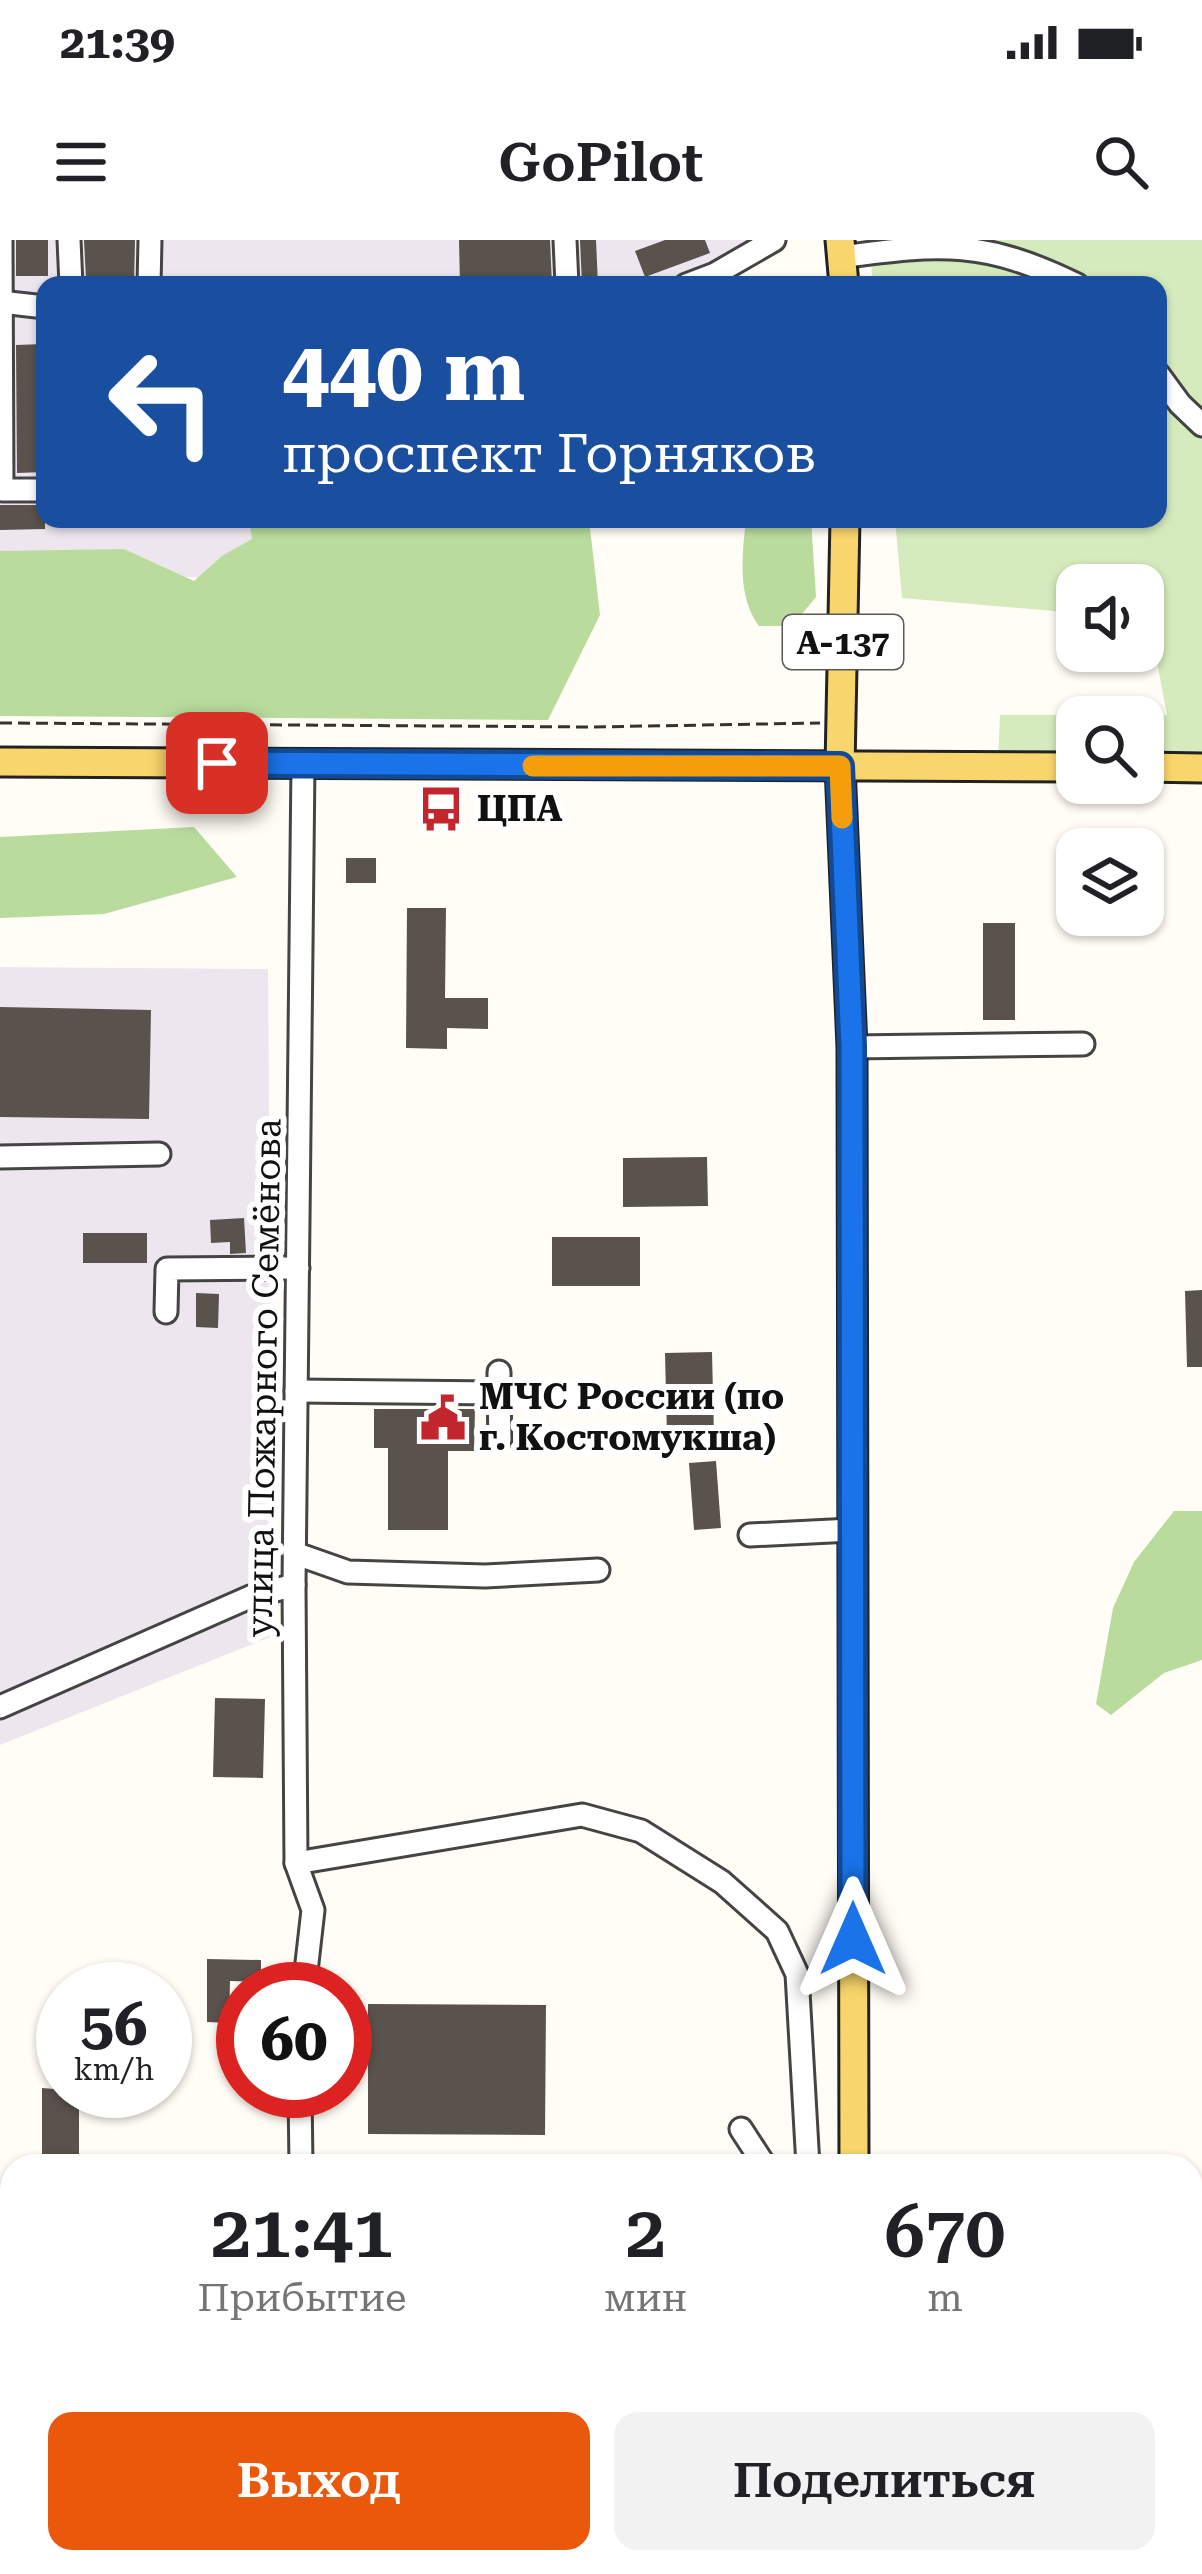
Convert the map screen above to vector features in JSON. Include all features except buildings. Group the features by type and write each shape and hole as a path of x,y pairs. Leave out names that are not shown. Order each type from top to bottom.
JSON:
{"main road":[{"name":"А-137","path":"845,528 840,766 852,1046 854,2154"},
{"path":"0,762 1056,767"},
{"path":"1164,767 1202,768"}],"street":[{"path":"1,240 2,490 36,490"},
{"path":"69,240 71,276"},
{"path":"149,276 150,240"},
{"path":"565,240 567,276"},
{"path":"711,276 774,240"},
{"path":"842,261 919,247 978,247 1033,262 1060,276"},
{"path":"1,302 36,306"},
{"path":"1167,386 1202,425"},
{"name":"улица Пожарного Семёнова","path":"303,764 293,1585 296,1863 313,1910 307,1962"},
{"path":"852,1046 1083,1044"},
{"path":"0,1156 159,1154"},
{"path":"166,1312 166,1269 298,1268"},
{"path":"296,1391 499,1382 500,1440"},
{"path":"750,1535 851,1530"},
{"path":"294,1552 348,1572 485,1576 598,1570"},
{"path":"0,1707 250,1597 293,1585"},
{"path":"296,1863 582,1815 641,1831 722,1882 777,1931 796,1974 807,2154"},
{"path":"300,2118 301,2154"},
{"path":"741,2129 757,2154"}],"path":[{"path":"0,723 592,727 841,722"}],"shaded area":[{"path":"0,240 763,240 688,276 36,276 36,528 267,528 240,579 0,570"},
{"path":"0,967 268,969 273,1636 0,1745"}],"green space":[{"path":"869,240 1202,240 1202,756 1164,757 1167,715 1159,672 1164,672 1164,564 1056,564 1056,611 902,598 896,528 1167,528 1167,276 872,276"},
{"path":"250,528 590,528 600,615 548,720 0,716 0,551 124,549 194,581 222,556 252,539"},
{"path":"745,528 812,528 816,597 792,626 759,626 752,615 743,575"},
{"path":"1000,715 1056,715 1056,759 998,760"},
{"path":"194,827 237,877 104,914 0,918 0,837"},
{"path":"1174,1511 1202,1511 1202,1660 1164,1673 1111,1715 1096,1704 1113,1608 1134,1562"}],"slow traffic":[{"path":"533,766 840,766 842,818"}],"place":[{"name":"ЦПА","path":"441,809"},
{"name":"МЧС России (по г. Костомукша)","path":"443,1418"}],"route":[{"path":"217,763 840,766 852,1046 853,1939"}]}
